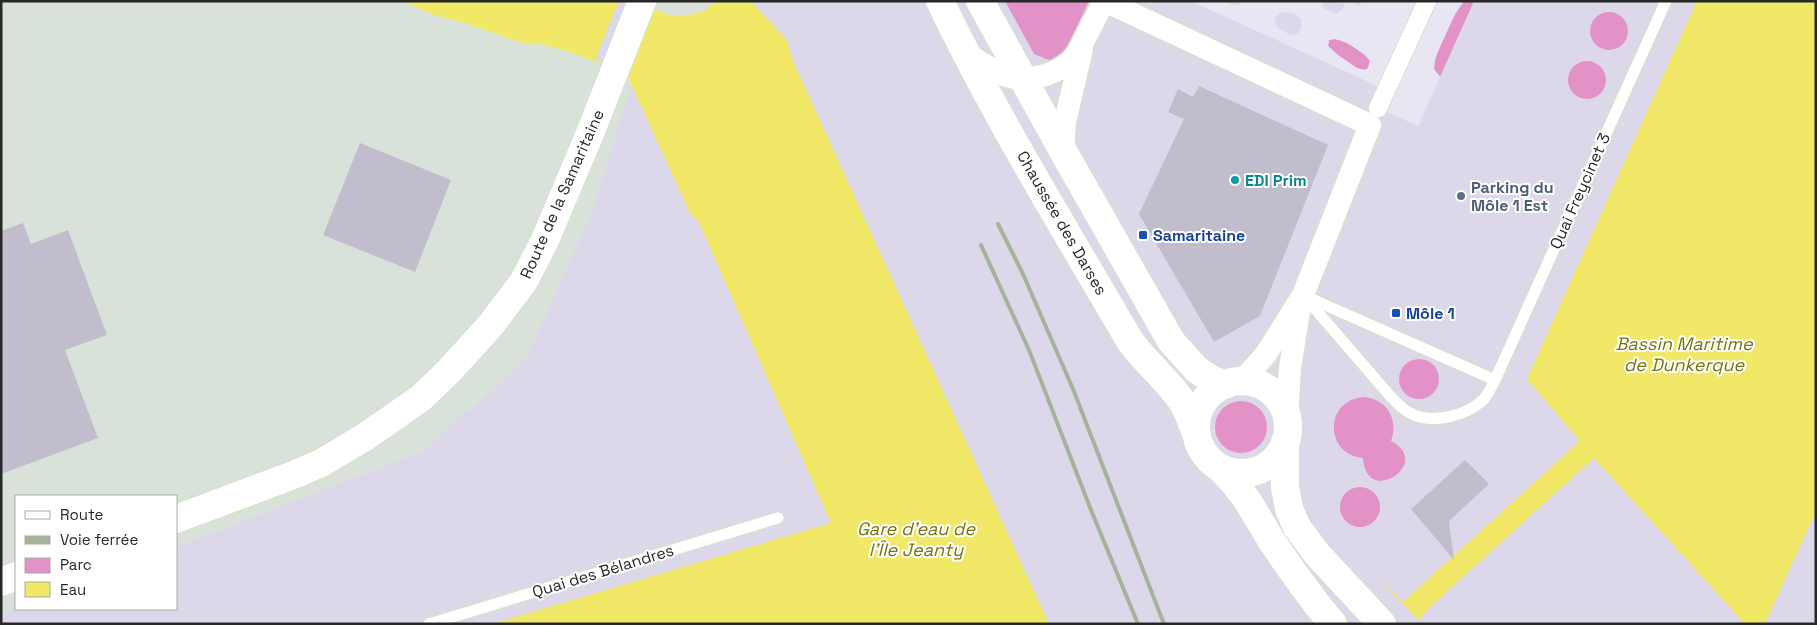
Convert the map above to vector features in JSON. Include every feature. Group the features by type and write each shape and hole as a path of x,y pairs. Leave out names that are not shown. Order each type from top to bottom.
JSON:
{"main road":[{"name":"Route de la Samaritaine","path":"178,518 263,488 321,463 365,438 421,398 449,371 502,312 524,281 545,240 642,1"},
{"name":"Chaussée des Darses","path":"940,1 1009,133 1125,332 1143,359 1164,379 1183,403 1196,435"},
{"path":"980,1 1171,341 1196,370 1210,379 1256,384 1270,391 1282,405 1286,430 1285,480 1289,509 1297,527 1309,545 1382,624"},
{"path":"1233,383 1215,390 1204,400 1197,417 1196,435 1200,446 1206,456 1244,493 1280,553 1326,616"},
{"path":"1220,468 1242,473 1261,469 1276,458 1286,430"},
{"path":"1,582 15,576"}],"street":[{"path":"966,53 998,73 1014,77 1039,76 1057,71 1072,62 1083,46 1104,1 1374,116"},
{"path":"1233,383 1266,354 1303,295 1374,116 1427,1"},
{"path":"1063,151 1065,122 1083,46"},
{"path":"1286,430 1290,368 1303,295"}],"lane":[{"name":"Quai Freycinet 3","path":"1303,295 1391,397 1402,408 1412,414 1432,418 1444,417 1467,411 1483,400 1495,380 1666,1"},
{"path":"1303,295 1495,380"},
{"name":"Quai des Bélandres","path":"430,624 778,518"}],"shaded area":[{"path":"1,1 717,1 703,12 693,15 672,16 656,9 591,214 526,360 421,452 178,546 178,495 15,495 15,610 1,615"},
{"path":"1191,1 1223,1 1238,5 1242,1 1322,1 1324,8 1335,14 1342,10 1346,1 1359,6 1362,1 1464,1 1456,12 1435,58 1434,69 1440,77 1418,126 1376,107 1384,89","holes":["1280,13 1295,14 1301,19 1301,29 1297,34 1290,35 1275,24 1275,18","1335,39 1346,42 1365,55 1370,61 1368,68 1365,70 1357,68 1338,55 1328,46 1329,40"]}],"green space":[{"path":"1005,1 1089,1 1064,54 1056,60 1049,60 1034,54"},
{"path":"1464,1 1474,1 1440,77 1434,69 1437,53 1450,24"},
{"path":"1609,12 1623,17 1628,31 1623,45 1609,50 1595,45 1590,31 1595,17"},
{"path":"1335,39 1350,44 1363,53 1370,61 1368,68 1365,70 1360,69 1340,57 1328,46 1329,40"},
{"path":"1587,61 1601,66 1606,80 1601,94 1587,99 1573,94 1568,80 1573,66"},
{"path":"1423,359 1430,362 1436,368 1439,379 1438,387 1430,396 1423,399 1415,399 1408,396 1400,387 1399,375 1402,368 1411,360"},
{"path":"1364,397 1379,402 1389,412 1393,426 1391,441 1402,450 1405,460 1402,469 1394,476 1385,480 1375,480 1367,473 1363,458 1350,454 1341,447 1336,438 1334,427 1341,407 1351,400"},
{"path":"1241,401 1251,403 1259,409 1265,417 1267,427 1265,437 1259,445 1251,451 1241,453 1231,451 1223,445 1217,437 1215,427 1217,417 1223,409 1231,403"},
{"path":"1364,487 1371,490 1377,496 1380,507 1379,515 1371,524 1364,527 1356,527 1349,524 1341,515 1340,503 1343,496 1352,488"}],"water":[{"name":"Gare d'eau de l'Île Jeanty","path":"403,1 636,1 672,16 683,16 703,12 717,1 751,1 787,40 793,61 1049,624 492,624 831,523 699,222 691,215 626,73 567,51 541,44 523,43 465,23 434,15"},
{"name":"Bassin Maritime de Dunkerque","path":"1697,1 1816,1 1816,511 1765,624 1745,624 1594,458 1431,606 1418,620 1422,624 1338,624 1382,582 1403,602 1580,441 1527,379"}],"pier":[{"path":"619,1 636,1 626,72 595,60"},
{"path":"1382,582 1422,624 1338,624"}],"building":[{"name":"EDI Prim","path":"1199,86 1328,145 1260,316 1214,342 1139,214 1184,119 1168,112 1178,89 1193,97"},
{"path":"360,143 451,180 415,272 323,235"},
{"path":"23,223 31,244 68,230 107,335 65,350 98,438 1,474 1,231"},
{"path":"1465,460 1489,484 1449,521 1454,560 1411,509"}],"railway":[{"path":"998,224 1023,274 1073,389 1164,624"},
{"path":"981,245 1029,350 1091,510 1138,624"}],"place":[{"name":"EDI Prim","path":"1235,180"},
{"name":"Parking du Môle 1 Est","path":"1461,196"},
{"name":"Samaritaine","path":"1143,235"},
{"name":"Môle 1","path":"1396,313"}]}
